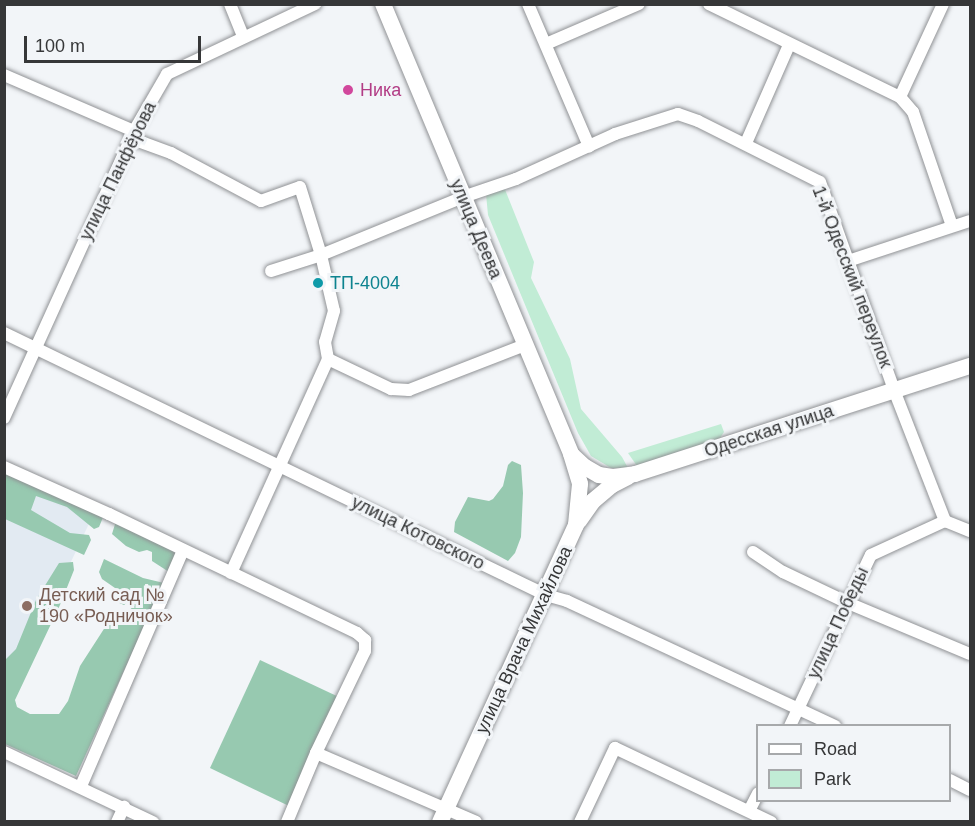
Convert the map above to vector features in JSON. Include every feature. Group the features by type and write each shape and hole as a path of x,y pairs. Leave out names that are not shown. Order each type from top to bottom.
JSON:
{"main road":[{"name":"улица Деева","path":"383,4 571,454"},
{"name":"Одесская улица","path":"571,454 585,467 599,475 614,477 635,474 970,366"},
{"name":"улица Врача Михайлова","path":"443,815 546,595 576,525 580,484 571,454"},
{"path":"576,525 593,501 612,485 635,474"}],"street":[{"path":"230,4 243,37"},
{"name":"улица Панфёрова","path":"4,418 34,347 132,135 168,75 315,4"},
{"path":"528,4 589,146"},
{"path":"546,44 639,4"},
{"path":"709,4 900,98 913,112 952,226"},
{"path":"900,98 943,4"},
{"path":"746,143 789,45"},
{"path":"4,75 171,153 261,201 300,187 321,255 334,311 325,342 328,359 231,573"},
{"name":"1-й Одесский переулок","path":"271,271 321,255 463,197 516,179 615,134 678,114 746,143 820,182 894,390 945,521"},
{"path":"848,261 970,221"},
{"name":"улица Котовского","path":"4,333 546,595 567,601 831,724"},
{"path":"328,359 391,389 409,390 525,345"},
{"path":"4,467 357,633 365,640 365,651 316,753 287,822"},
{"path":"945,521 970,531"},
{"name":"улица Победы","path":"791,724 871,555 945,521"},
{"path":"81,786 183,550"},
{"path":"753,552 783,572 848,603 970,654"},
{"path":"580,822 615,748 771,822"},
{"path":"4,752 81,786 153,822"},
{"path":"316,753 443,815 476,822"},
{"path":"951,780 970,790"},
{"path":"749,811 756,797"},
{"path":"117,822 124,807"}],"shaded area":[{"name":"Детский сад № 190 «Родничок»","path":"5,472 95,511 5,701"}],"green space":[{"path":"504,187 534,262 531,278 570,359 581,409 622,457 628,468 611,468 591,456 578,433 488,215 486,194"},
{"path":"721,424 724,432 718,441 637,466 628,453"},
{"path":"512,461 521,465 523,493 521,537 515,553 508,561 454,532 455,522 468,497 489,501 493,499 503,486 508,465"},
{"path":"5,472 104,515 99,527 94,529 67,507 36,496 31,510 70,533 89,535 91,540 84,555 5,519"},
{"path":"116,521 180,549 169,572 152,561 152,552 147,550 139,552 126,546 112,534"},
{"path":"104,559 143,578 164,583 76,776 5,744 5,660 16,649 36,600 59,563 73,562 74,570 60,605 15,700 17,707 30,714 59,714 68,701 80,666 111,618 125,614 135,605 130,600 124,605 117,602 115,588 102,579 99,572"},
{"path":"260,660 341,698 289,806 210,768"}],"place":[{"name":"Ника","path":"348,90"},
{"name":"ТП-4004","path":"318,283"},
{"name":"Детский сад № 190 «Родничок»","path":"27,606"}]}
